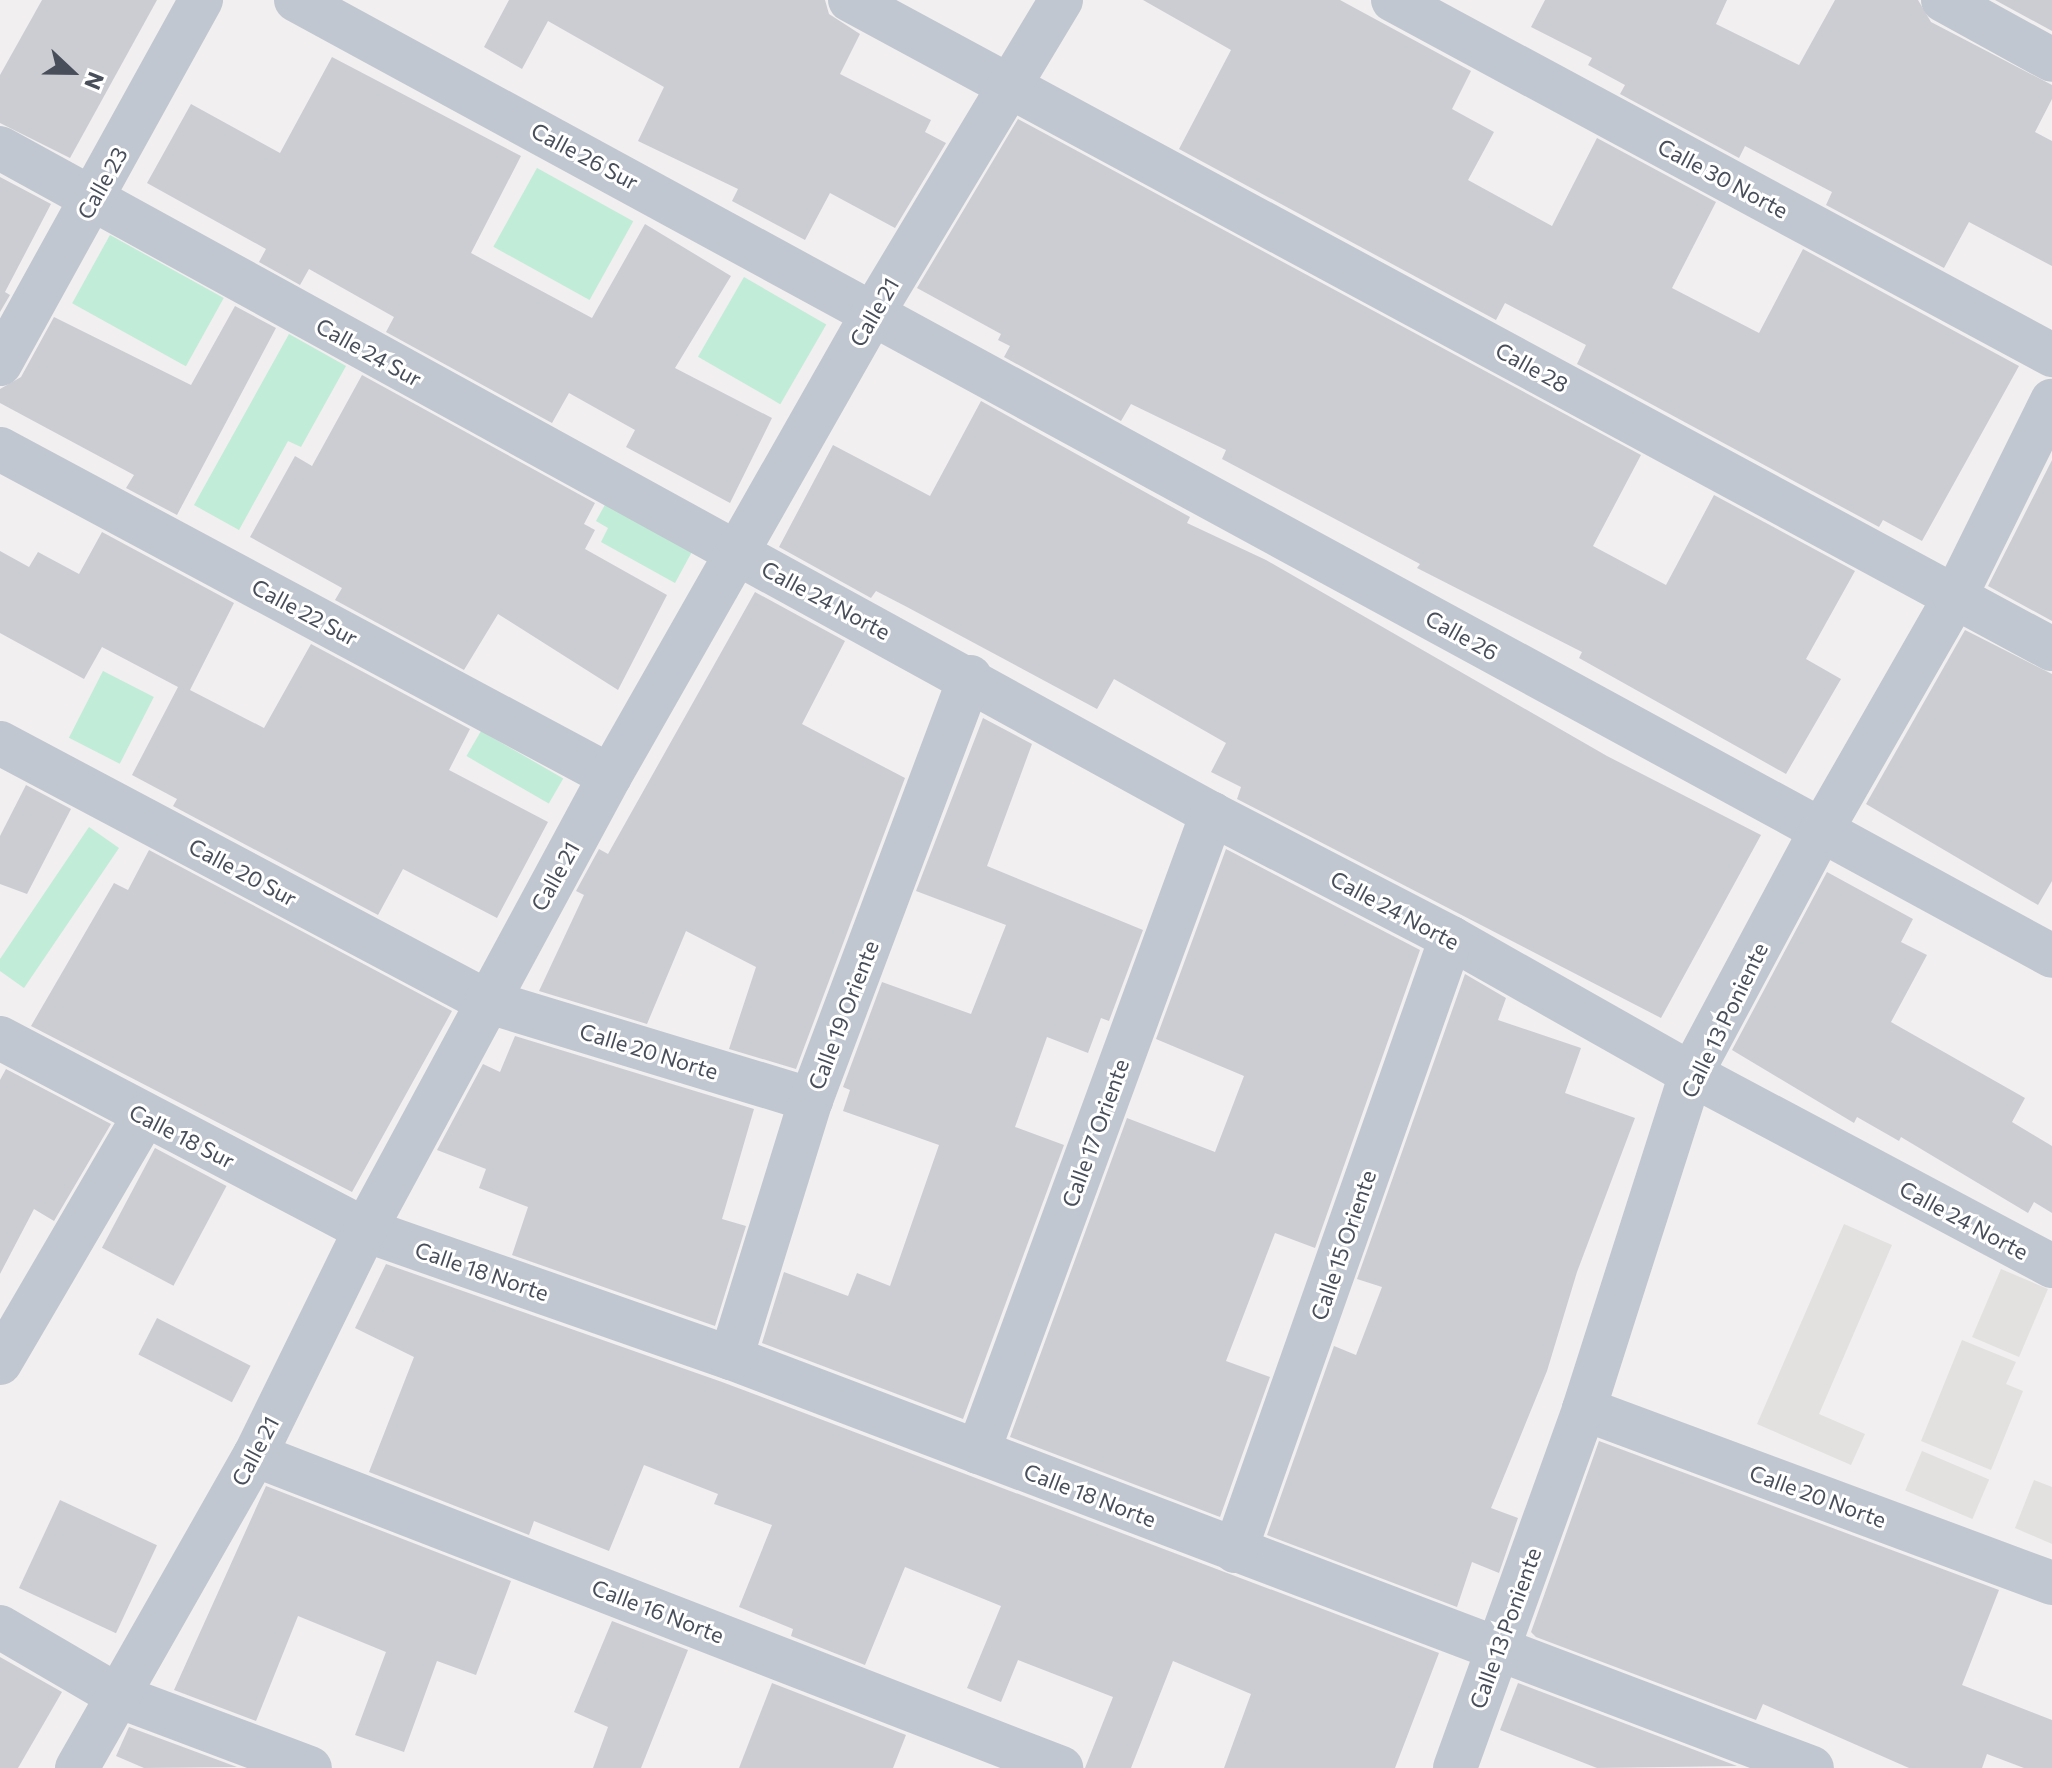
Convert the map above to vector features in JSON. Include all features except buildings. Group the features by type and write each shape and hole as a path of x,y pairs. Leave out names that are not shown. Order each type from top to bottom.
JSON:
{"street":[{"name":"Calle 23","path":"0,364 93,201 201,0"},
{"name":"Calle 26 Sur","path":"296,0 873,313"},
{"name":"Calle 28","path":"850,0 1013,85 2052,649"},
{"name":"Calle 21","path":"77,1768 255,1455 365,1230 610,776 873,313 1013,85 1061,0"},
{"name":"Calle 30 Norte","path":"1393,0 2052,355"},
{"path":"1943,0 2052,60"},
{"name":"Calle 24 Sur","path":"0,148 738,554"},
{"name":"Calle 26","path":"873,313 2052,956"},
{"name":"Calle 13 Poniente","path":"1455,1768 1584,1409 1691,1074 1821,831 1955,597 2052,401"},
{"name":"Calle 22 Sur","path":"0,449 610,776"},
{"name":"Calle 24 Norte","path":"738,554 970,677 1212,814 1451,938 1691,1074 2052,1266"},
{"name":"Calle 19 Oriente","path":"731,1358 811,1100 970,677"},
{"name":"Calle 20 Sur","path":"0,743 486,1001"},
{"name":"Calle 17 Oriente","path":"978,1452 1212,814"},
{"name":"Calle 15 Oriente","path":"1235,1551 1451,938"},
{"name":"Calle 20 Norte","path":"486,1001 811,1100"},
{"name":"Calle 18 Sur","path":"0,1038 144,1117 365,1230"},
{"path":"5,1344 144,1117"},
{"name":"Calle 18 Norte","path":"365,1230 731,1358 1812,1768"},
{"name":"Calle 20 Norte","path":"1584,1409 2052,1583"},
{"name":"Calle 16 Norte","path":"255,1455 1061,1768"},
{"path":"0,1627 118,1696 310,1768"}],"shaded area":[{"path":"1844,1224 1892,1245 1819,1414 1865,1434 1851,1465 1757,1424"},
{"path":"2001,1269 2048,1289 2019,1357 1972,1337"},
{"path":"1962,1340 2016,1362 2006,1384 2023,1391 1991,1470 1921,1441"},
{"path":"1922,1451 1989,1480 1972,1519 1905,1491"},
{"path":"2034,1480 2052,1487 2052,1544 2015,1528"}],"green space":[{"path":"537,168 633,221 590,300 493,247"},
{"path":"110,235 224,298 186,366 72,303"},
{"path":"744,277 826,324 780,404 698,357"},
{"path":"289,334 346,366 301,447 288,441 239,530 194,505"},
{"path":"607,501 694,548 675,583 601,542 608,528 596,521"},
{"path":"103,671 154,697 120,764 69,738"},
{"path":"481,731 563,778 549,804 466,756"},
{"path":"89,827 119,848 24,988 0,971 0,959"}]}
